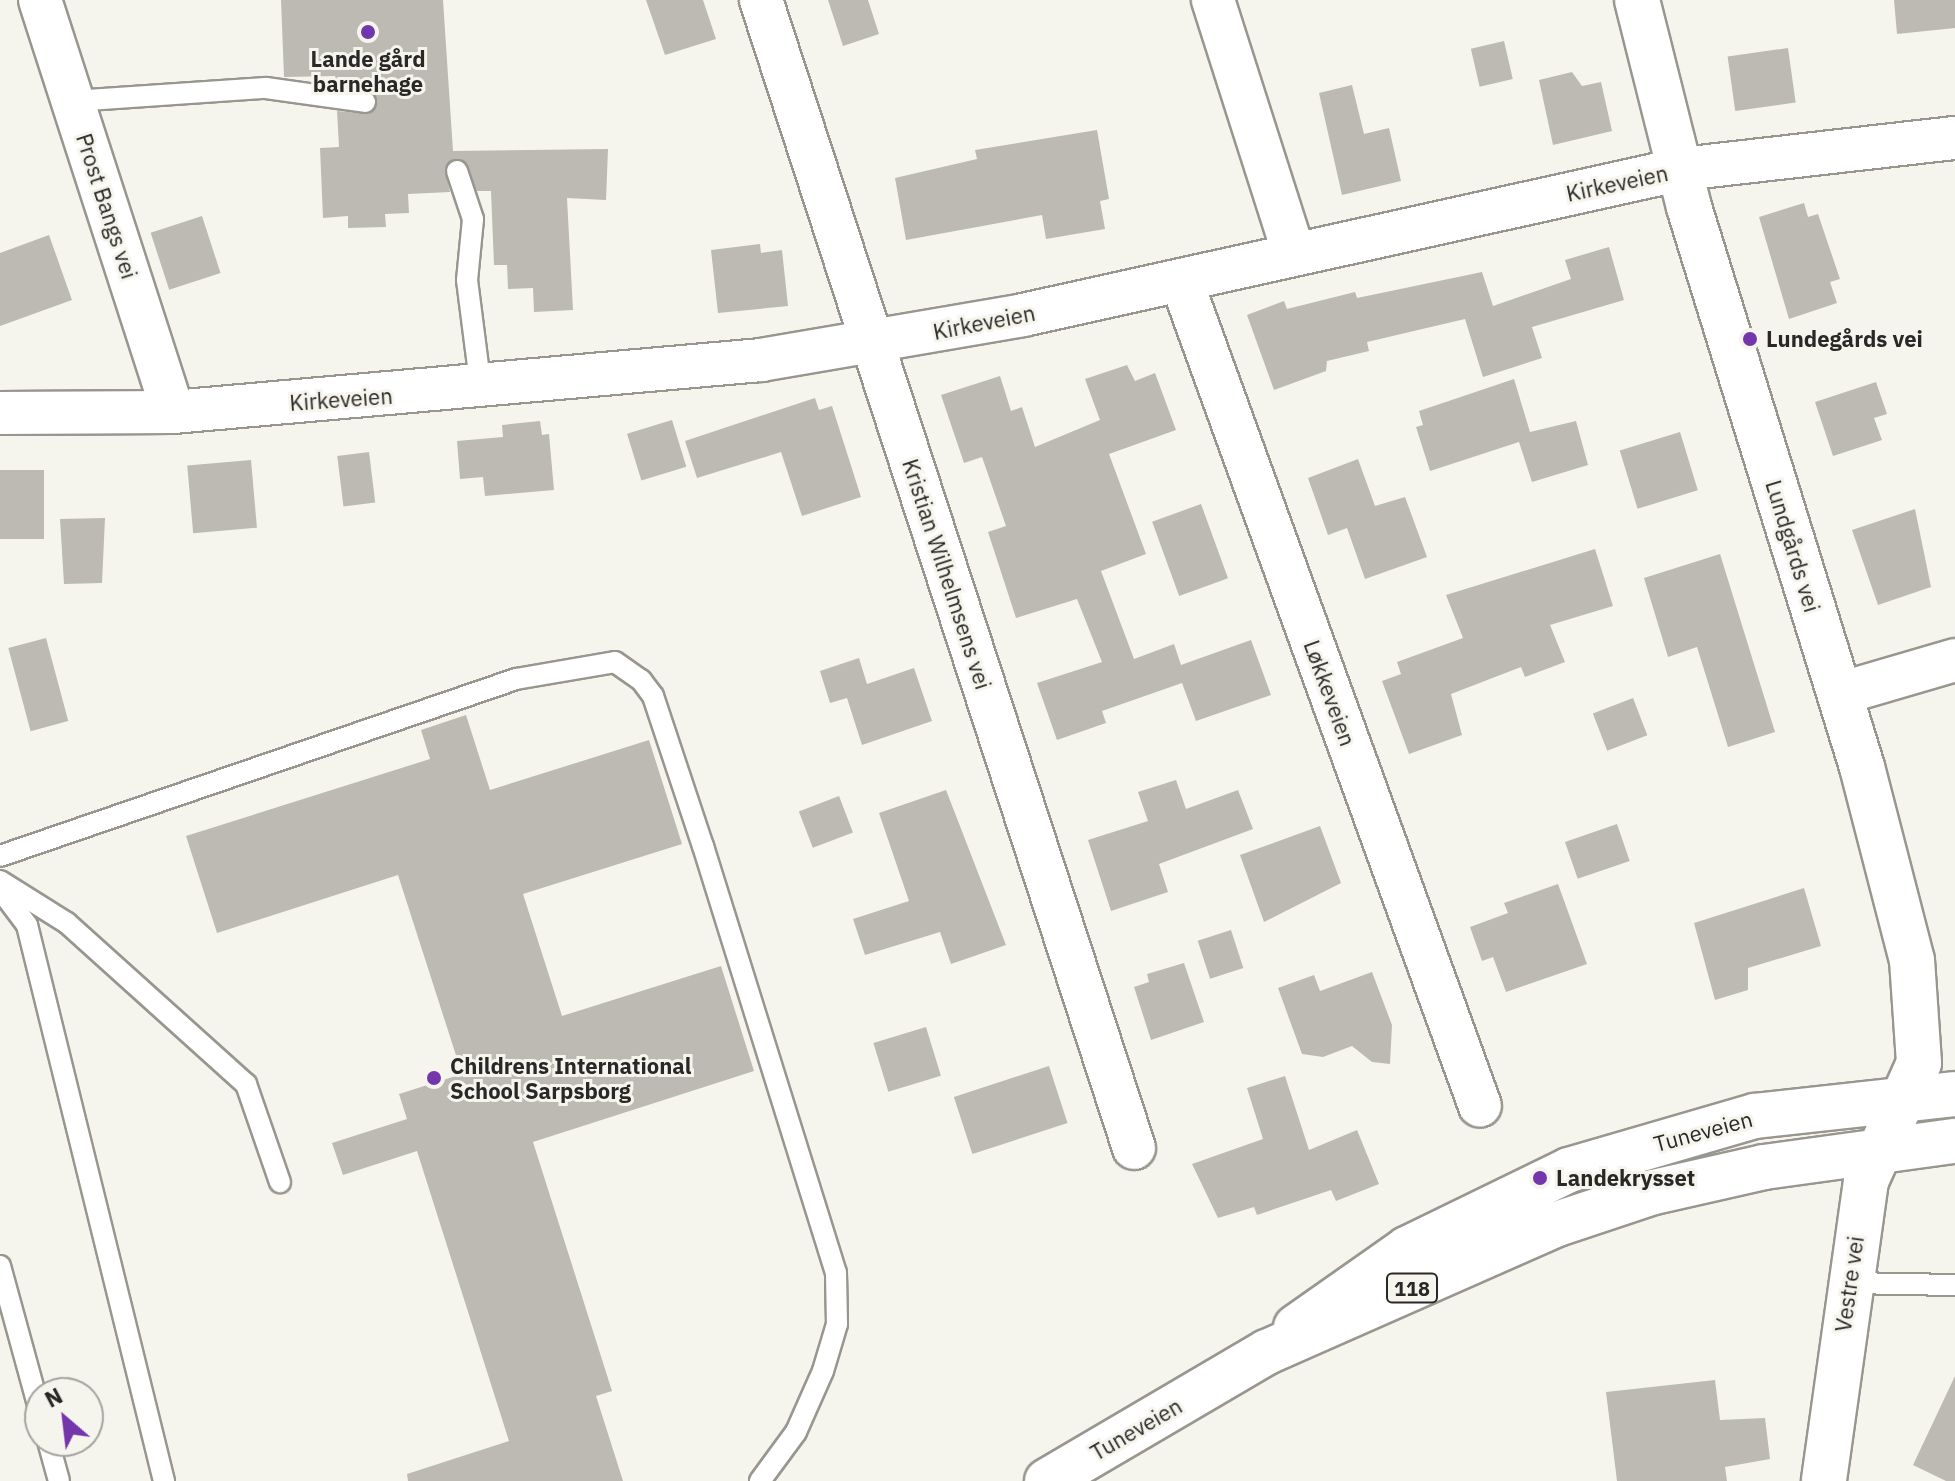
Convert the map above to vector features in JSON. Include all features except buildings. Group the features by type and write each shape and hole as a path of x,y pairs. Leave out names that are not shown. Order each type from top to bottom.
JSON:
{"main road":[{"name":"Lundgårds vei","path":"1637,0 1682,169 1839,694 1912,960 1920,1039 1908,1096"},
{"name":"Tuneveien","path":"1267,1352 1344,1287 1482,1208 1569,1170 1755,1116 1908,1096 1955,1094"},
{"name":"Vestre vei","path":"1824,1481 1866,1181 1908,1096"},
{"name":"Tuneveien","path":"1047,1481 1267,1352 1495,1249 1640,1196 1883,1147 1955,1141"}],"street":[{"name":"Prost Bangs vei","path":"40,0 173,412"},
{"name":"Kristian Wilhelmsens vei","path":"761,0 1134,1148"},
{"path":"1213,0 1293,251"},
{"name":"Kirkeveien","path":"0,413 173,412 481,389 872,344 1181,280 1293,251 1682,169 1955,138"},
{"name":"Løkkeveien","path":"1181,280 1480,1106"},
{"path":"1839,694 1955,660"}],"lane":[{"path":"73,101 266,88 365,102"},
{"path":"457,171 473,219 467,280 481,389"},
{"path":"0,856 516,679 615,662 641,680 653,696 708,861 836,1273 837,1324 823,1371 796,1432 760,1481"},
{"path":"0,881 67,923 246,1084 280,1182"},
{"path":"0,889 27,925 164,1481"},
{"path":"0,1266 4,1298 29,1377"},
{"path":"1850,1283 1955,1285"},
{"path":"52,1457 59,1481"}],"place":[{"name":"Lande gård barnehage","path":"368,32"},
{"name":"Lundegårds vei","path":"1750,339"},
{"name":"Childrens International School Sarpsborg","path":"434,1078"},
{"name":"Landekrysset","path":"1540,1178"}]}
